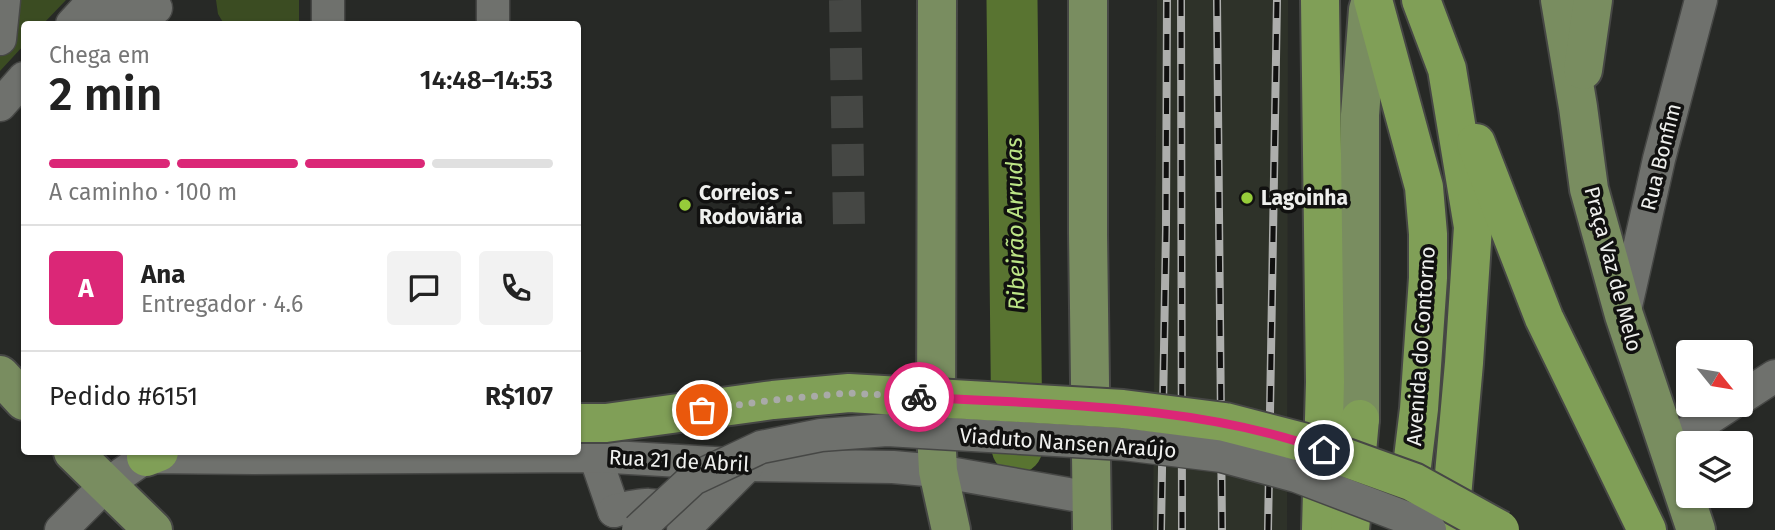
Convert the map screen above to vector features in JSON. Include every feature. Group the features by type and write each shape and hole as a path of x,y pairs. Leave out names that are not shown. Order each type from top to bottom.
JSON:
{"highway":[{"path":"1320,0 1325,382 1321,530"},
{"name":"Avenida do Contorno","path":"1372,0 1424,187 1428,234 1429,278 1419,409 1404,530"},
{"name":"Avenida do Contorno","path":"1421,0 1447,69 1473,227 1449,530"},
{"path":"1447,69 1544,318 1647,530"},
{"path":"583,441 606,423 773,400 849,393 1124,409 1225,422 1302,442 1413,482 1500,530"},
{"path":"1350,530 1360,419"},
{"path":"1360,419 1368,530"}],"main road":[{"path":"937,0 936,431 938,471 951,530"},
{"path":"1088,0 1092,514"},
{"path":"1360,419 1360,115 1368,10 1372,0"},
{"name":"Praça Vaz de Melo","path":"1560,0 1589,189 1624,315 1696,530"},
{"path":"1578,107 1592,0"},
{"path":"0,375 21,398"},
{"path":"76,455 153,530"}],"street":[{"path":"0,39 4,0"},
{"path":"328,0 328,21"},
{"path":"493,0 493,21"},
{"name":"Rua Bonfim","path":"1624,315 1659,159 1701,0"},
{"path":"75,21 83,12 108,9 159,11"},
{"path":"0,105 21,81"},
{"path":"1754,390 1775,376"},
{"path":"1668,446 1712,417"},
{"name":"Viaduto Nansen Araújo","path":"616,524 693,479 761,447 821,435 887,430 1124,444 1222,456 1296,476 1412,520 1430,530"},
{"path":"583,441 616,524 642,504 664,506 689,524 748,465"},
{"name":"Rua 21 de Abril","path":"583,441 748,465 893,467 938,471 1092,514"},
{"name":"Rua 21 de Abril","path":"61,530 106,485 151,455"},
{"name":"Rua 21 de Abril","path":"182,455 268,458 324,455"}],"shaded area":[{"path":"1157,0 1288,0 1287,530 1153,530"}],"green space":[{"path":"0,0 66,0 46,21 21,21 21,48 0,71"},
{"path":"216,0 299,0 299,21 222,21"}],"waterway":[{"name":"Ribeirão Arrudas","path":"1012,0 1017,448"}],"tunnel":[{"path":"845,0 849,225"}],"railway":[{"path":"1161,530 1167,0"},
{"path":"1181,0 1182,530"},
{"path":"1217,0 1222,530"},
{"path":"1268,530 1277,0"}],"way so far":[{"path":"702,410 849,393 919,397"}],"place":[{"name":"Lagoinha","path":"1247,198"},
{"name":"Correios - Rodoviária","path":"685,205"}],"route":[{"path":"919,397 1124,409 1225,422 1324,450"}]}
